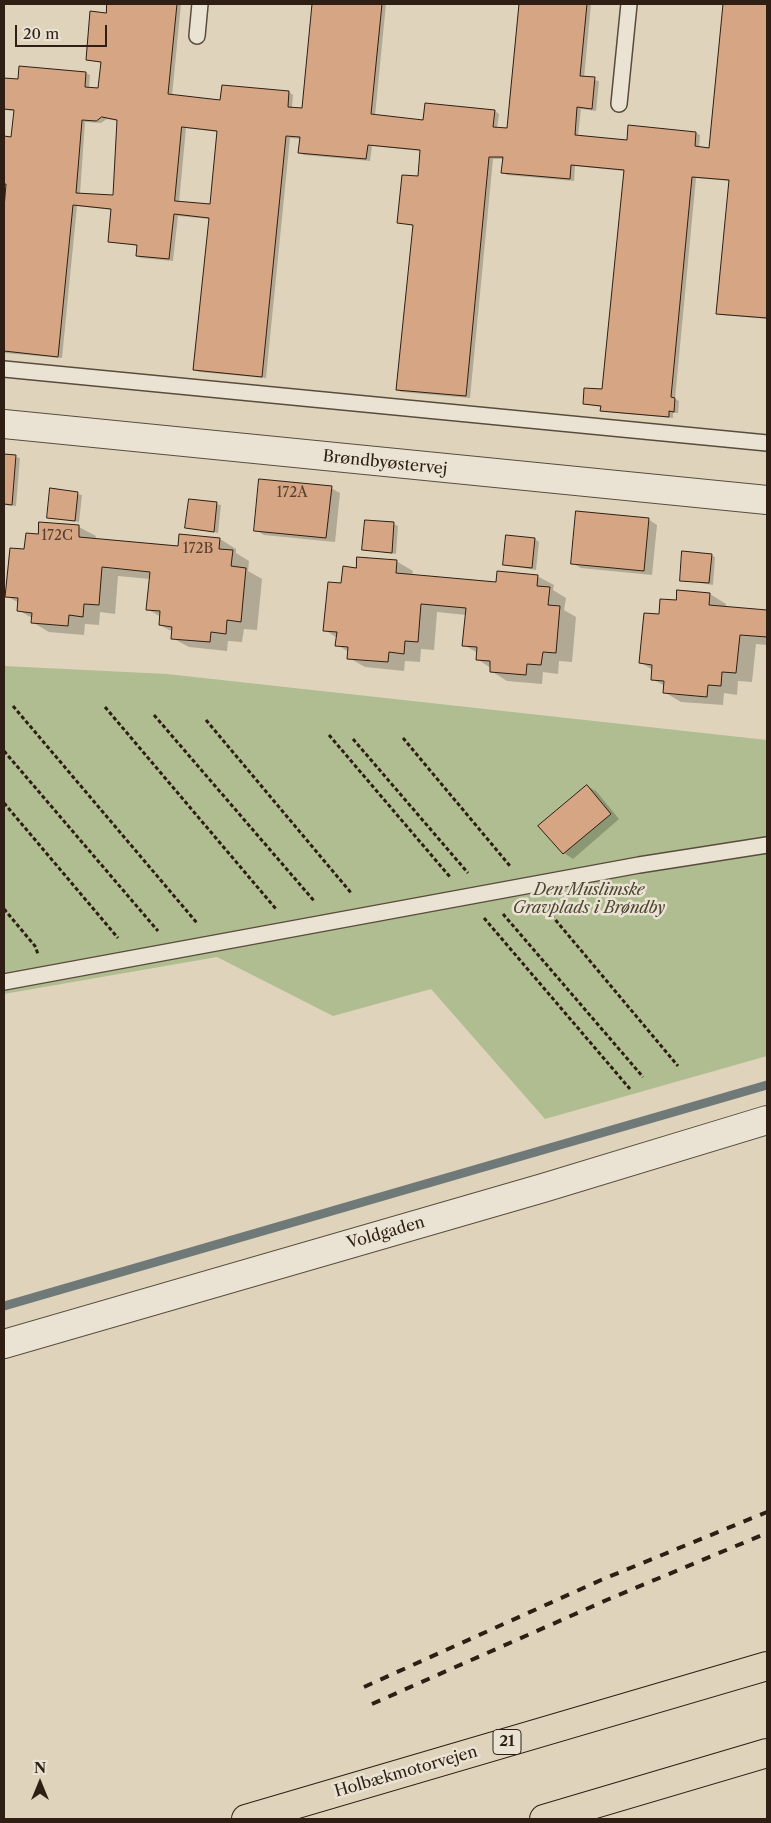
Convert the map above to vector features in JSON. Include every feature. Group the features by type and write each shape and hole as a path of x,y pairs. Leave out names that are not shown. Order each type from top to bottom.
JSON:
{"highway":[{"name":"Holbækmotorvejen","path":"246,1819 767,1666"},
{"path":"544,1819 767,1753"}],"street":[{"name":"Brøndbyøstervej","path":"4,424 767,500"},
{"name":"Voldgaden","path":"4,1344 543,1188 767,1120"}],"lane":[{"path":"198,36 200,4"},
{"path":"619,104 629,4"},
{"path":"4,369 767,442"},
{"path":"4,982 639,865 767,845"}],"path":[{"path":"13,706 214,944"},
{"path":"105,707 293,929"},
{"path":"154,714 332,922"},
{"path":"206,720 370,915"},
{"path":"4,751 174,951"},
{"path":"4,803 135,958"},
{"path":"4,909 35,946 46,974"}],"green space":[{"name":"Den Muslimske Gravplads i Brøndby","path":"4,666 167,674 767,740 767,1056 545,1119 431,989 333,1016 217,957 4,994"}],"building":[{"path":"107,4 177,4 168,94 220,100 222,85 289,91 288,107 302,108 312,4 382,4 371,114 423,120 425,103 495,110 493,127 507,128 519,4 587,4 580,76 595,77 592,109 577,107 575,135 627,140 628,125 696,132 695,146 709,148 723,4 767,4 767,318 716,314 729,180 692,177 671,397 675,398 674,412 669,411 669,417 600,411 601,406 583,404 584,388 602,389 624,170 571,165 570,179 501,173 503,157 489,157 466,396 396,390 413,225 397,223 402,175 418,176 420,150 368,145 366,159 298,153 300,137 286,136 262,377 193,370 209,218 174,214 169,259 136,256 137,245 108,242 111,209 73,205 58,357 4,351 4,208 6,184 4,184 4,136 11,137 14,110 4,109 4,78 18,79 19,66 86,72 85,87 98,88 101,62 86,60 90,11 106,13","holes":["102,117 117,120 113,195 76,193 82,120 96,121","182,127 217,131 210,204 175,201"]},
{"path":"4,454 16,455 12,505 4,504"},
{"path":"259,479 332,486 326,538 254,531"},
{"path":"50,488 78,492 75,521 47,518"},
{"path":"189,499 217,502 214,532 185,528"},
{"path":"576,511 649,518 644,571 571,564"},
{"path":"365,520 394,522 392,553 362,550"},
{"path":"39,522 79,525 79,537 178,546 179,534 220,538 219,549 233,550 231,566 246,568 241,622 227,620 226,634 211,632 210,642 171,639 172,627 159,625 160,611 146,610 150,572 102,567 99,605 84,604 83,617 69,615 68,626 31,623 32,613 17,611 18,598 5,597 10,548 24,549 26,533 38,534"},
{"path":"506,535 535,538 532,568 503,565"},
{"path":"682,551 712,554 709,583 680,581"},
{"path":"357,557 397,560 396,573 496,582 497,571 538,575 537,586 550,587 548,605 560,606 556,653 543,652 541,665 527,664 526,675 490,672 490,661 476,660 477,647 462,646 466,608 421,604 418,642 405,641 404,654 389,652 388,662 347,659 348,647 335,646 337,632 323,631 328,582 341,583 343,566 356,568"},
{"path":"677,590 710,593 709,605 767,610 767,637 740,635 736,673 722,672 721,686 708,685 707,697 663,693 664,681 651,680 652,665 639,663 644,613 659,614 660,599 676,600"},
{"path":"587,785 611,814 563,854 538,826"}],"waterway":[{"path":"4,1306 767,1085"}],"railway":[{"path":"364,1687 601,1580 767,1512"},
{"path":"372,1704 609,1599 767,1533"}]}
